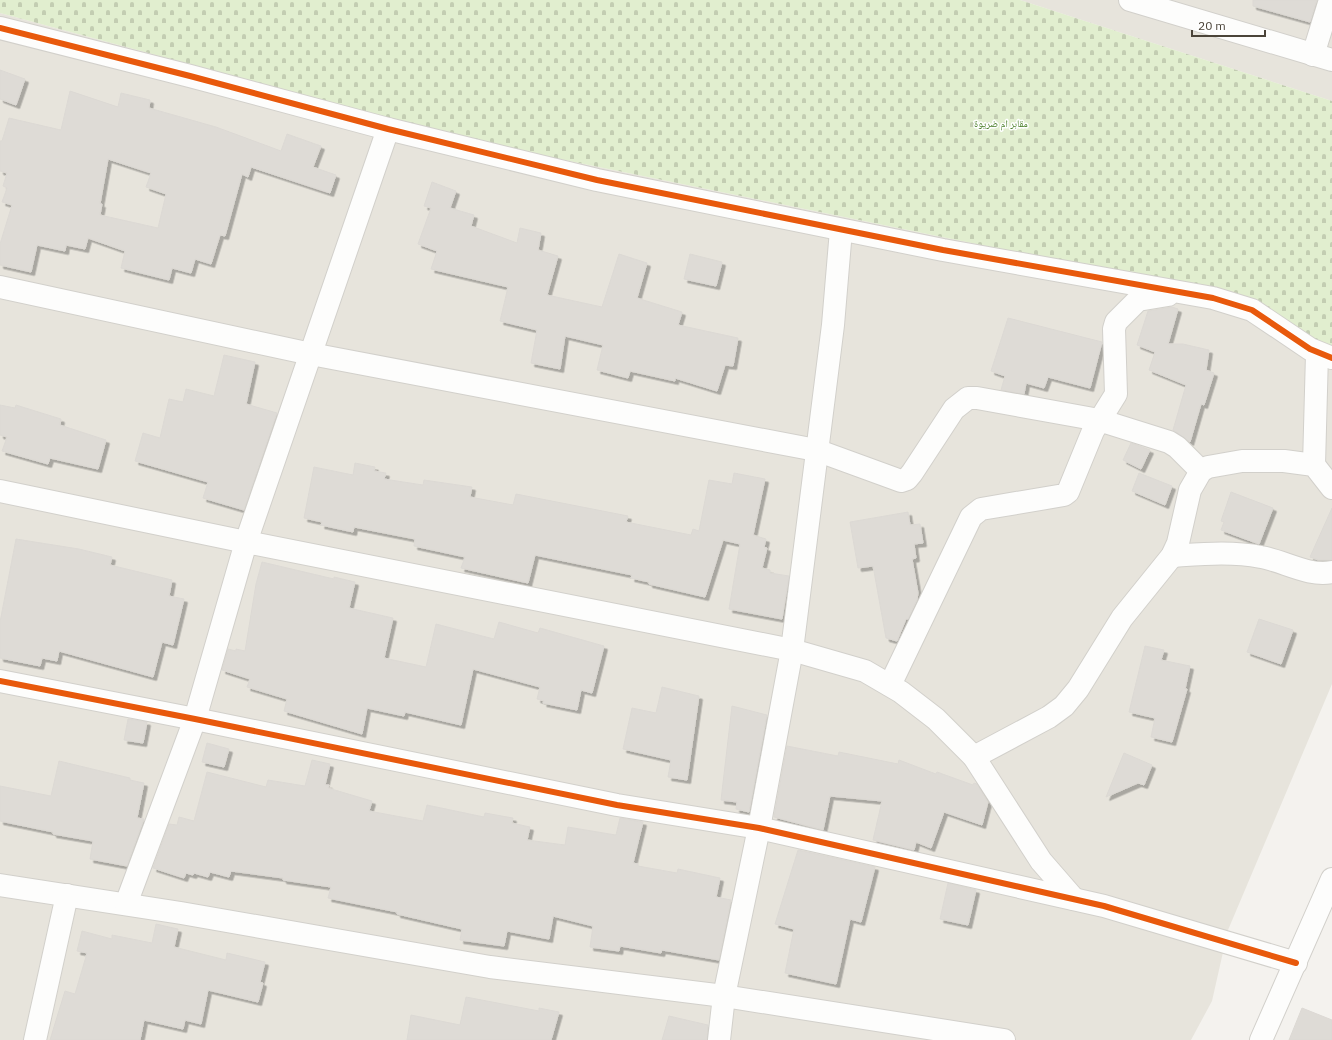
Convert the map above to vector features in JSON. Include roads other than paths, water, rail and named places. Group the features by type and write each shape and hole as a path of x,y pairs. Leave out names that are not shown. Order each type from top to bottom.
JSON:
{"street":[{"path":"1130,0 1184,7 1323,58 1330,0"},
{"path":"0,28 190,76 388,129 597,180 943,250 1185,292 1213,298 1252,310 1325,356 1314,465"},
{"path":"126,904 195,719 246,542 388,129"},
{"path":"719,1040 724,996 759,828 792,650 816,450 834,325 841,230"},
{"path":"0,287 311,354 816,450 901,481 907,479 912,473 954,409 968,398 978,398 1099,420 1169,442 1177,447 1201,471"},
{"path":"890,685 971,517 981,509 1064,495 1070,488 1093,431 1116,394 1114,329 1116,322 1138,300 1185,292"},
{"path":"974,757 1050,717 1064,706 1078,689 1122,618 1172,556 1178,543 1190,490 1201,471 1208,467 1242,461 1284,460 1314,465 1332,488"},
{"path":"0,491 246,542 792,650 865,671 890,685 936,719 974,757 1041,861 1074,899"},
{"path":"1172,556 1229,553 1265,558 1316,573 1332,572"},
{"path":"0,681 195,719 609,804 759,828 1074,899 1296,963"},
{"path":"1262,1040 1332,880"},
{"path":"0,885 126,904 490,967 724,996 1004,1040"},
{"path":"35,1040 68,895"}],"park label":[{"name":"مقابر ام ضريوة","path":"1001,123"}]}
